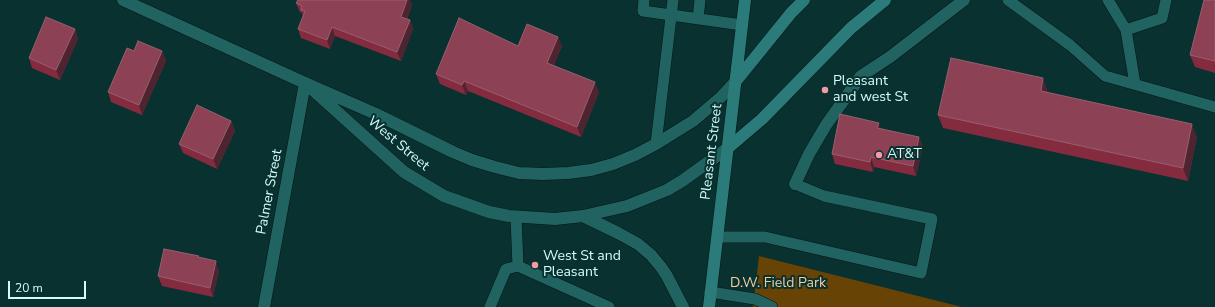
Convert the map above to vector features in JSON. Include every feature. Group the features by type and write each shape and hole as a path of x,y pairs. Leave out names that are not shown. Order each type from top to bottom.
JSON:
{"main road":[{"name":"Pleasant Street","path":"709,307 745,0"},
{"path":"736,82 804,0"},
{"path":"728,148 762,119 851,28 885,0"}],"street":[{"name":"West Street","path":"123,0 376,114 466,157 519,173 568,173 591,170 613,164 656,144 698,117 736,82"},
{"path":"795,184 809,154 826,125 861,76 890,58 930,25 964,0"},
{"name":"West Street","path":"305,83 404,172 423,185 466,205 489,212 516,217 555,219 583,216 627,206 667,190 698,171 728,148"},
{"name":"Palmer Street","path":"264,307 305,83"},
{"path":"583,216 638,244 651,255 667,276 683,307"}],"lane":[{"path":"644,0 643,12 742,25"},
{"path":"656,144 673,0"},
{"path":"698,19 700,0"},
{"path":"1008,0 1070,45 1105,76 1215,107"},
{"path":"1108,0 1126,30 1135,84"},
{"path":"1126,30 1162,18 1166,0"},
{"path":"718,237 765,237 921,273 932,219 824,196 795,184"},
{"path":"516,217 518,266"},
{"path":"490,307 506,269 518,266 609,307"},
{"path":"710,292 755,299 772,307"}],"green space":[{"name":"D.W. Field Park","path":"759,256 962,307 753,307"}],"building":[{"path":"298,0 407,0 401,17 410,20 397,52 332,27 327,40 298,29 305,11 301,10 302,6 296,3"},
{"path":"1204,0 1215,0 1215,61 1190,55"},
{"path":"46,17 75,29 56,70 29,58"},
{"path":"459,18 518,46 527,24 558,37 547,63 595,82 577,127 464,81 462,85 436,74"},
{"path":"138,41 162,51 139,105 108,92 127,48 134,51"},
{"path":"951,58 1043,78 1041,91 1192,124 1183,168 938,115"},
{"path":"197,105 231,121 213,159 179,144"},
{"name":"AT&T","path":"840,114 879,123 877,128 919,137 913,166 871,157 870,162 832,154"},
{"path":"164,249 216,261 210,288 158,276"}],"place":[{"name":"Pleasant and west St","path":"825,90"},
{"name":"AT&T","path":"879,155"},
{"name":"West St and Pleasant","path":"535,265"}]}
